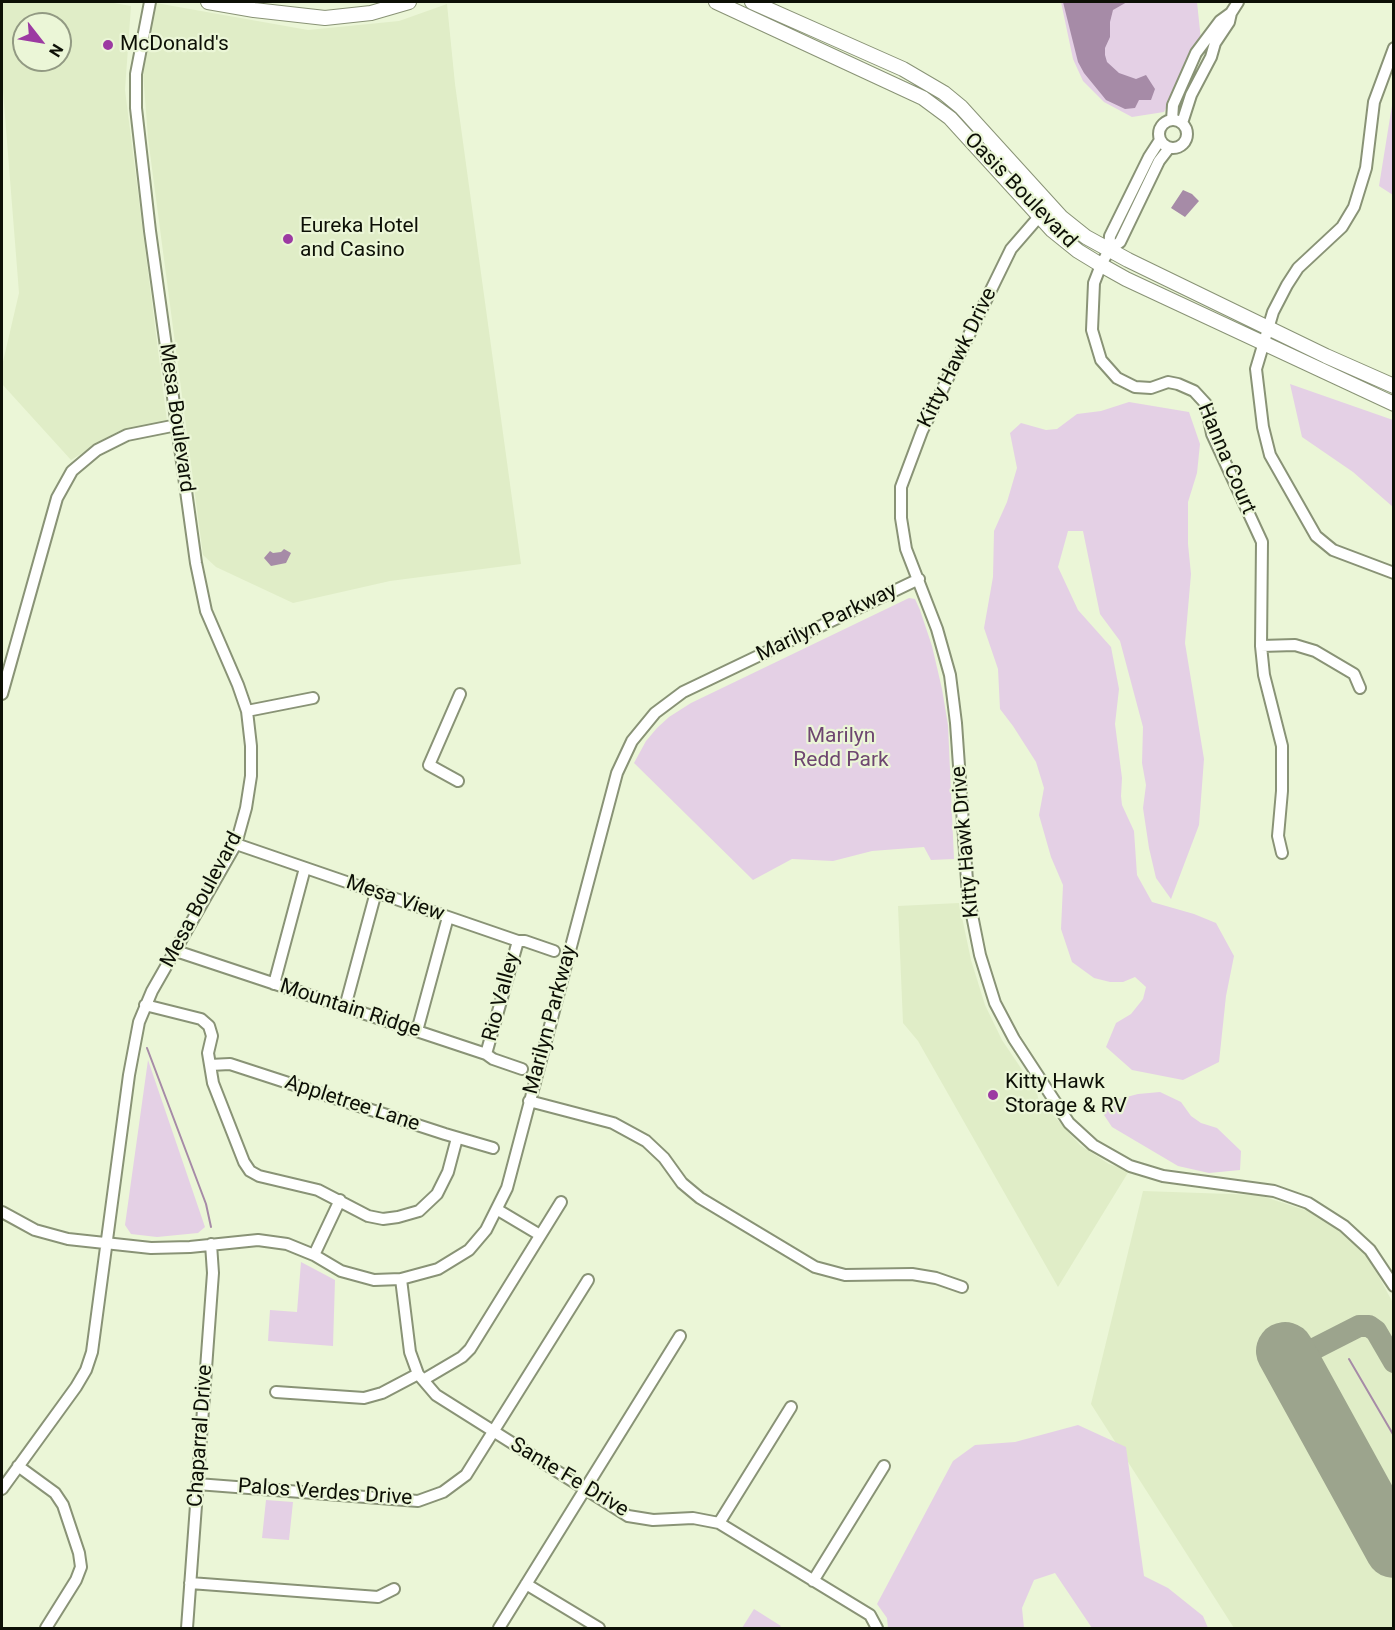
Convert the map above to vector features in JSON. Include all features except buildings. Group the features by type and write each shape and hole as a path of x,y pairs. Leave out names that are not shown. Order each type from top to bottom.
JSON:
{"main road":[{"path":"208,2 325,18 371,13 409,2"},
{"name":"Oasis Boulevard","path":"716,2 923,98 950,118 1052,230 1078,251 1101,265 1126,279 1394,404"},
{"name":"Oasis Boulevard","path":"752,2 903,69 944,93 961,107 1061,217 1086,237 1326,356 1394,386"}],"street":[{"name":"Mesa Boulevard","path":"2,1489 86,1370 92,1352 135,1041 145,1005 236,844 246,808 251,776 251,746 247,711 206,611 196,563 150,231 136,108 136,74 150,2"},
{"path":"1177,122 1215,43 1229,22 1231,12 1238,2"},
{"path":"1394,48 1374,102 1366,168 1354,207 1342,227 1298,268 1273,312 1256,369 1263,427 1270,455 1316,536 1333,550 1394,573"},
{"path":"1177,122 1187,129 1187,139 1180,147 1164,144 1159,136 1164,123 1177,122"},
{"name":"Hanna Court","path":"1164,144 1159,161 1120,242 1109,249 1094,283 1092,330 1101,360 1117,378 1135,387 1151,388 1168,382 1178,384 1194,391 1206,404 1212,434 1262,542 1261,646 1264,675 1282,746 1282,790 1278,836 1282,853"},
{"name":"Kitty Hawk Drive","path":"1050,204 1011,249 922,431 901,487 901,518 906,549 937,629 950,675 956,723 968,895 980,955 995,1003 1014,1040 1069,1123 1093,1145 1130,1166 1163,1176 1274,1191 1308,1203 1344,1226 1370,1250 1394,1286"},
{"path":"2,694 57,498 72,471 97,450 127,435 177,425"},
{"name":"Marilyn Parkway","path":"2,1212 35,1230 68,1239 151,1248 190,1247 258,1240 287,1244 314,1255 340,1270 374,1280 401,1279 438,1269 469,1250 486,1230 507,1188 617,773 632,741 655,713 684,692 919,579"},
{"path":"1261,646 1295,645 1314,651 1354,674 1360,688"},
{"path":"458,781 429,765 460,694"},
{"path":"247,711 313,698"},
{"name":"Mesa View","path":"236,844 518,941 525,941 554,951"},
{"path":"274,984 305,868"},
{"path":"345,1007 376,892"},
{"path":"417,1031 448,917"},
{"name":"Rio Valley","path":"486,1054 518,941"},
{"name":"Mountain Ridge","path":"176,951 522,1068"},
{"path":"145,1005 201,1019 209,1026 212,1036 208,1053 213,1083 244,1162 250,1171 270,1180 318,1190 368,1216 383,1219 399,1217 419,1211 437,1194 448,1172 457,1138"},
{"name":"Appletree Lane","path":"210,1065 230,1064 493,1148"},
{"path":"529,1101 613,1123 646,1141 664,1158 682,1183 700,1198 815,1267 845,1275 912,1274 936,1278 962,1287"},
{"path":"314,1255 340,1200"},
{"path":"276,1392 364,1398 421,1377 462,1357 470,1348 561,1202"},
{"path":"498,1210 540,1235"},
{"name":"Chaparral Drive","path":"187,1629 213,1273 211,1244"},
{"name":"Sante Fe Drive","path":"401,1279 410,1352 421,1377 436,1395 628,1516 653,1521 693,1518 719,1523 870,1615 877,1629"},
{"name":"Palos Verdes Drive","path":"197,1484 418,1501 443,1492 466,1475 588,1280"},
{"path":"499,1629 680,1336"},
{"path":"719,1523 791,1407"},
{"path":"18,1466 55,1493 63,1505 79,1553 81,1567 76,1580 46,1629"},
{"path":"813,1581 884,1466"},
{"path":"190,1583 378,1597 394,1589"},
{"path":"526,1584 599,1629"}],"shaded area":[{"path":"2,2 108,2 131,6 125,90 167,421 117,432 71,460 2,384 2,366 19,293 2,78"},
{"path":"1063,2 1127,2 1113,10 1105,55 1107,62 1119,73 1136,79 1146,75 1155,89 1151,100 1139,100 1135,108 1125,109 1106,100 1078,62"},
{"path":"156,3 308,30 399,21 447,4 455,84 521,564 390,581 293,603 216,567 203,555 148,138 143,72"},
{"path":"1183,190 1192,194 1199,201 1185,217 1171,208"},
{"path":"284,549 291,553 286,563 271,566 264,558 270,551 281,552"},
{"name":"Kitty Hawk Storage & RV","path":"959,903 971,960 985,1005 1002,1040 1037,1092 1038,1098 1080,1145 1109,1164 1129,1171 1058,1287 918,1041 903,1023 898,906"},
{"path":"1143,1191 1259,1195 1311,1212 1334,1224 1360,1247 1377,1273 1393,1303 1393,1628 1234,1628 1091,1404"}],"green space":[{"path":"1061,2 1197,2 1201,40 1164,112 1132,117 1104,102 1083,81 1073,59"},
{"path":"1393,99 1394,195 1379,186"},
{"path":"1290,384 1393,420 1393,507 1353,472 1302,437"},
{"path":"1129,402 1189,412 1200,444 1197,473 1188,502 1191,574 1185,643 1204,759 1199,825 1171,899 1156,878 1149,848 1143,808 1146,785 1142,763 1143,727 1120,641 1100,614 1083,531 1068,531 1058,567 1078,610 1111,647 1119,689 1115,724 1122,778 1122,805 1134,831 1137,875 1152,902 1216,923 1234,956 1226,996 1219,1062 1183,1080 1132,1070 1106,1047 1116,1023 1131,1014 1143,999 1146,987 1135,977 1123,982 1094,978 1072,962 1061,929 1063,885 1051,857 1039,815 1044,788 1036,762 1000,709 998,669 984,628 993,577 994,531 1007,502 1017,468 1010,433 1021,423 1046,430 1057,429 1077,414 1101,411"},
{"name":"Marilyn Redd Park","path":"909,598 915,599 920,610 932,646 942,689 948,725 954,859 931,860 924,847 872,851 833,861 792,859 753,880 634,763 646,741 669,717 691,703"},
{"path":"148,1060 205,1227 198,1233 157,1237 131,1234 125,1225"},
{"path":"1160,1092 1181,1102 1191,1116 1201,1123 1217,1128 1241,1151 1240,1170 1209,1173 1178,1166 1112,1127 1104,1115 1115,1100 1138,1094"},
{"path":"301,1262 335,1280 333,1346 268,1341 270,1310 297,1312"},
{"path":"1078,1425 1126,1447 1144,1576 1168,1588 1203,1616 1208,1628 1092,1628 1055,1573 1034,1580 1022,1608 1024,1628 888,1628 887,1618 877,1604 953,1461 975,1445 1015,1442"},
{"path":"266,1500 293,1502 289,1540 262,1538"},
{"path":"754,1609 781,1626 779,1628 742,1628"}],"waterway":[{"path":"147,1048 206,1204 211,1227"},
{"path":"1349,1359 1394,1436"}],"taxiway":[{"path":"1299,1377 1298,1362 1304,1354 1359,1326 1369,1326 1376,1331 1394,1362"}],"runway":[{"path":"1285,1351 1394,1549"}],"place":[{"name":"McDonald's","path":"108,45"},
{"name":"Eureka Hotel and Casino","path":"288,239"},
{"name":"Kitty Hawk Storage & RV","path":"993,1095"}]}
